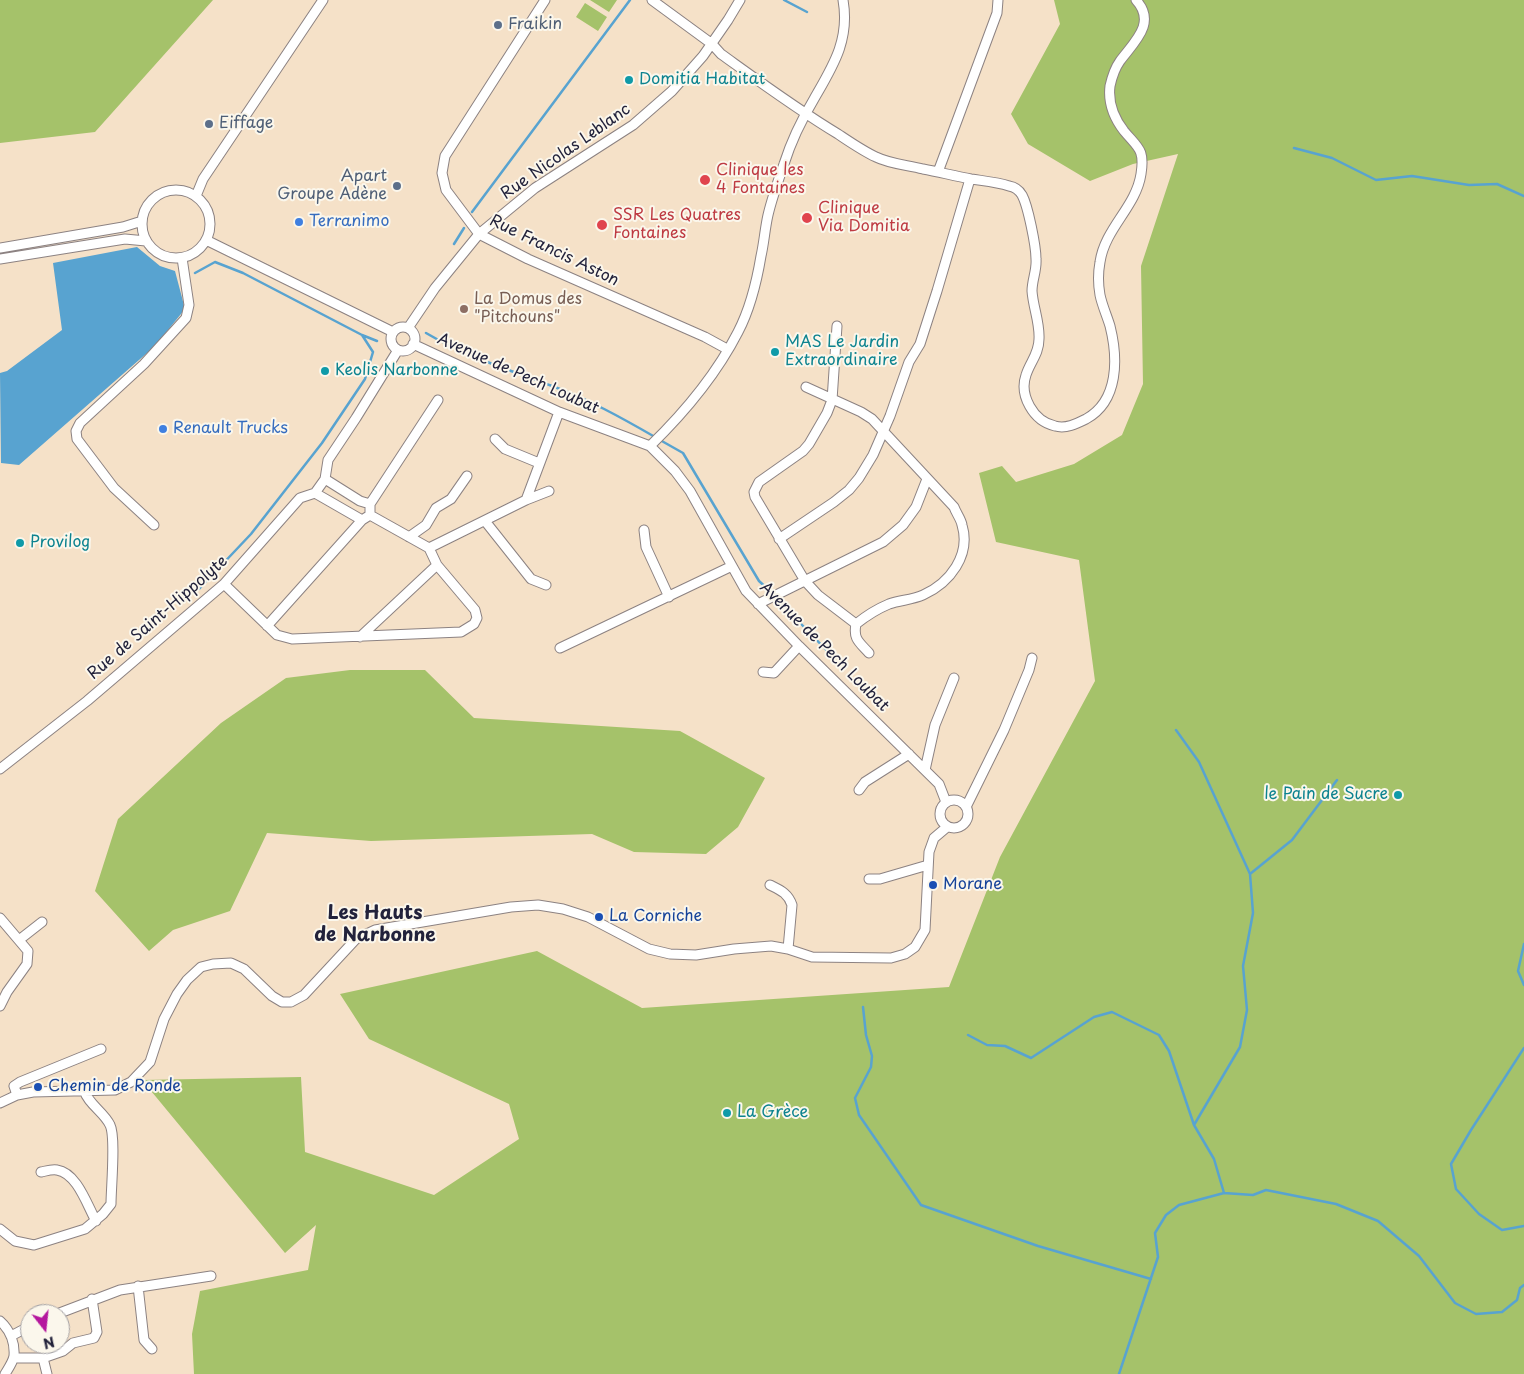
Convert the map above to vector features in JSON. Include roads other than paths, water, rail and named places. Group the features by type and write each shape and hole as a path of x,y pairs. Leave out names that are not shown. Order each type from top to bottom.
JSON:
{"street":[{"path":"196,196 203,179 323,0"},
{"name":"Rue Francis Aston","path":"545,0 445,156 442,173 446,190 479,234 528,259 705,337 727,349"},
{"path":"652,0 712,44 721,54 806,114 877,158 970,179 1011,186 1020,191 1037,256 1032,287 1040,342 1037,355 1026,375 1025,393 1035,414 1043,421 1054,426 1065,427 1092,415 1104,403 1111,390 1115,372 1110,329 1100,296 1098,279 1100,259 1108,238 1129,207 1138,188 1142,170 1142,156 1138,145 1125,132 1115,116 1109,96 1111,80 1118,63 1143,31 1144,13 1136,0"},
{"name":"Rue Nicolas Leblanc","path":"408,328 435,288 479,234 535,188 647,114 672,91 712,44 740,0"},
{"path":"653,443 692,403 718,368 738,332 753,292 768,215 784,162 806,114 841,49 845,26 843,0"},
{"path":"938,172 997,13 998,0"},
{"path":"779,538 849,490 873,455 884,431 909,362 920,344 970,179"},
{"path":"173,190 185,191 196,196 208,211 210,221 210,230 200,248 182,258 171,258 153,249 146,241 142,221 145,210 152,200 162,193 173,190"},
{"path":"0,248 123,227 142,221"},
{"path":"0,259 125,239 146,241"},
{"path":"206,240 392,332"},
{"path":"154,525 114,488 77,439 76,431 80,423 144,364 186,318 189,305 182,258"},
{"path":"837,326 832,400 809,444 759,482 756,486 755,497 805,581 818,595 856,624"},
{"path":"401,327 408,328 413,333 413,344 408,349 398,350 394,348 391,340 392,332 401,327"},
{"name":"Avenue de Pech Loubat","path":"413,344 559,412 653,443 690,491 746,591 925,770 938,784 946,802"},
{"name":"Rue de Saint-Hippolyte","path":"0,769 87,700 224,584 300,498 315,493 325,479 328,460 398,350"},
{"path":"806,387 862,412 884,431 954,507 962,524 964,549 955,569 939,584 923,595 890,604 870,613 856,624 854,632 856,638 869,653"},
{"path":"370,515 370,504 438,400"},
{"path":"526,500 559,412"},
{"path":"495,439 505,448 539,463"},
{"path":"409,536 426,525 436,508 451,499 467,476"},
{"path":"325,479 360,501 370,504"},
{"path":"758,604 883,542 903,525 916,507 927,479"},
{"path":"429,548 526,500 549,491"},
{"path":"315,493 362,520"},
{"path":"224,584 277,635 292,639 462,632 474,624 477,618 474,610 437,565 429,548 370,515"},
{"path":"267,626 362,520 370,515"},
{"path":"485,521 531,579 546,585"},
{"path":"644,530 646,547 669,597"},
{"path":"360,637 437,565"},
{"path":"560,648 732,566"},
{"path":"763,672 774,673 799,646"},
{"path":"966,807 1004,730 1029,670 1032,658"},
{"path":"925,770 935,725 954,678"},
{"path":"859,790 865,782 909,754"},
{"path":"950,800 959,801 966,807 968,815 965,823 959,828 947,827 943,824 939,815 942,806 946,802 950,800"},
{"path":"0,1103 17,1095 33,1092 115,1090 131,1082 150,1062 164,1019 187,980 201,967 213,964 231,964 244,969 272,996 282,1002 291,1002 304,996 356,939 375,930 511,907 538,905 563,908 588,917 649,949 670,954 696,955 756,946 772,946 812,957 891,958 905,954 916,947 925,930 928,865 934,838 947,827"},
{"path":"868,879 880,880 928,865"},
{"path":"770,885 785,892 790,898 792,905 788,949"},
{"path":"0,919 28,951 27,964 7,992 0,1006"},
{"path":"19,940 42,922"},
{"path":"17,1095 14,1086 20,1082 101,1049"},
{"path":"0,1229 15,1241 34,1245 85,1229 96,1221 111,1204 112,1129 105,1117 86,1096 84,1090"},
{"path":"42,1172 56,1169 66,1173 74,1180 96,1221"},
{"path":"70,1308 120,1290 211,1276"},
{"path":"138,1286 144,1340 152,1349"},
{"path":"14,1358 42,1358 63,1351 73,1344 94,1338 97,1332 92,1299"},
{"path":"0,1320 12,1336 14,1358 5,1374"},
{"path":"12,1336 20,1332"},
{"path":"42,1358 47,1374"}],"water":[{"path":"137,247 160,266 175,271 185,309 155,346 19,465 1,463 0,373 7,371 62,330 53,263"}],"waterway":[{"path":"472,212 630,0"},
{"path":"784,0 807,12"},
{"path":"1294,148 1332,158 1376,180 1412,176 1469,185 1497,184 1524,196"},
{"path":"454,244 464,228"},
{"path":"195,273 215,262 243,273 377,341"},
{"path":"426,333 472,356 579,397 655,437"},
{"path":"199,589 251,534 322,443 365,379 373,352 362,335"},
{"path":"660,440 683,453 759,581 773,594"},
{"path":"776,598 834,658"},
{"path":"1176,730 1199,762 1250,874 1253,913 1243,966 1247,1010 1240,1047 1194,1125 1214,1159 1224,1193"},
{"path":"1250,874 1292,840 1337,780"},
{"path":"1524,944 1518,971 1524,985"},
{"path":"863,1007 866,1035 872,1056 871,1067 855,1098 859,1115 921,1205 1038,1246 1151,1279"},
{"path":"968,1035 987,1045 1005,1046 1031,1058 1094,1017 1112,1012 1159,1035 1169,1051 1194,1125"},
{"path":"1524,1048 1451,1164 1456,1189 1479,1214 1502,1230 1524,1226"},
{"path":"1119,1374 1158,1257 1155,1233 1166,1215 1179,1205 1224,1193 1253,1195 1266,1190 1336,1204 1378,1221 1419,1256 1455,1303 1476,1314 1502,1312 1517,1300 1520,1288 1524,1285"}],"place":[{"name":"Fraikin","path":"498,25"},
{"name":"Domitia Habitat","path":"629,80"},
{"name":"Eiffage","path":"209,124"},
{"name":"Clinique les 4 Fontaines","path":"705,180"},
{"name":"Apart Groupe Adène","path":"397,186"},
{"name":"Clinique Via Domitia","path":"807,218"},
{"name":"Terranimo","path":"299,222"},
{"name":"SSR Les Quatres Fontaines","path":"602,225"},
{"name":"La Domus des \"Pitchouns\"","path":"464,309"},
{"name":"MAS Le Jardin Extraordinaire","path":"775,352"},
{"name":"Keolis Narbonne","path":"325,371"},
{"name":"Renault Trucks","path":"163,429"},
{"name":"Provilog","path":"20,543"},
{"name":"le Pain de Sucre","path":"1398,795"},
{"name":"Morane","path":"933,885"},
{"name":"La Corniche","path":"599,917"},
{"name":"Chemin de Ronde","path":"38,1087"},
{"name":"La Grèce","path":"727,1113"}],"district":[{"name":"Les Hauts de Narbonne","path":"375,925"}]}
